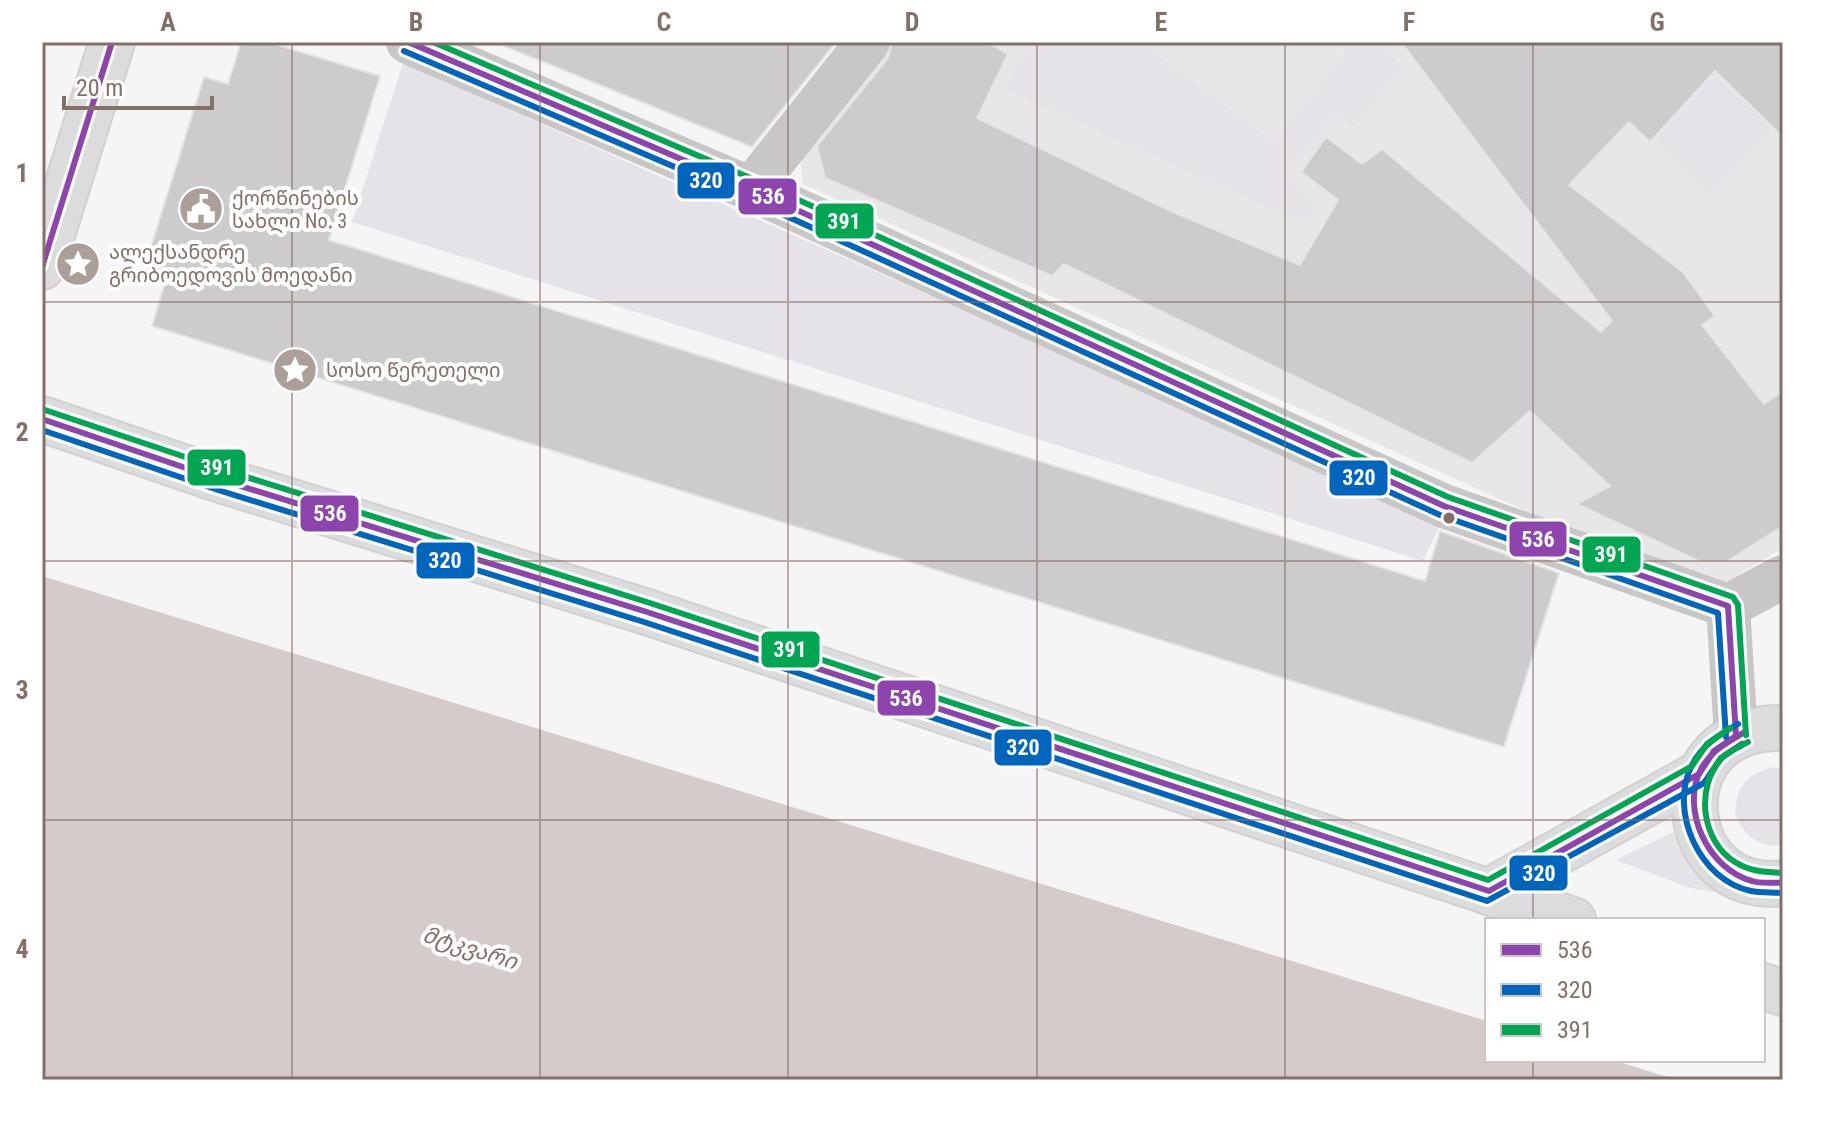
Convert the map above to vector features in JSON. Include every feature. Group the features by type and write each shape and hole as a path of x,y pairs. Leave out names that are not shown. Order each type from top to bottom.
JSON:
{"main road":[{"path":"42,267 112,42"},
{"path":"42,419 221,480 647,612 1567,918"},
{"path":"1773,896 1730,872 1701,840 1694,807 1699,774 1714,751 1736,736 1758,728 1783,728"},
{"path":"1489,891 1699,774"}],"street":[{"path":"408,42 751,189 1444,506 1728,606 1783,577"},
{"path":"751,189 868,42"},
{"path":"1728,606 1736,736"}],"shaded area":[{"path":"888,42 1031,42 1004,89 1282,177 1334,116 1354,128 1402,65 1384,42 1783,42 1783,548 1729,580 1692,586 803,184 800,159"},
{"path":"1031,42 1142,42 1273,142 1345,52 1334,42 1384,42 1402,66 1354,128 1334,116 1282,177 1317,204 1303,223 1004,89"},
{"path":"1142,42 1334,42 1346,52 1273,142"},
{"path":"403,63 1442,521 1423,561 352,222"},
{"path":"1715,76 1771,128 1710,193 1655,141"},
{"path":"1775,767 1783,769 1783,845 1774,846 1759,842 1747,834 1735,813 1738,795 1745,782 1758,772"},
{"path":"1673,832 1689,859 1718,893 1687,887 1616,860"}],"water":[{"name":"მტკვარი","path":"42,576 1485,1020 1485,1062 1619,1062 1677,1080 42,1080"}],"building":[{"path":"241,42 268,42 380,76 329,240 1425,581 1440,531 1559,573 1504,747 152,326 167,276 144,269 204,77 228,84"},
{"path":"494,42 836,42 752,147"},
{"path":"892,42 987,42 1008,54 977,118 1173,212 1300,265 1338,200 1301,172 1326,137 1362,164 1382,149 1601,332 1612,321 1401,42 1783,42 1783,137 1715,71 1650,142 1629,122 1569,185 1683,272 1715,316 1702,325 1764,404 1783,391 1783,526 1726,562 1701,562 1577,504 1610,486 1530,411 1472,463 1064,264 1052,276 825,178 817,146 888,58"}],"transit line":[{"name":"536","path":"42,267 112,42"},
{"name":"536","path":"408,42 751,189 1444,506 1728,606 1736,736"},
{"name":"391","path":"433,42 755,180 1448,497 1733,597 1738,605 1746,735"},
{"name":"320","path":"404,51 747,198 1440,515 1718,613 1726,737"},
{"name":"391","path":"45,410 224,470 650,603 1488,880 1692,766 1707,744 1730,728"},
{"name":"536","path":"42,419 221,480 647,612 1489,891 1699,774 1714,751 1736,736"},
{"name":"320","path":"42,430 218,490 644,622 1487,901 1704,783 1721,758 1742,744"},
{"name":"320","path":"1738,724 1706,746 1692,765 1684,803 1687,822 1693,842 1717,874 1733,885 1751,891 1782,893"},
{"name":"536","path":"1743,733 1714,752 1701,769 1695,785 1696,819 1711,851 1736,874 1756,882 1783,883"},
{"name":"391","path":"1748,742 1731,751 1713,770 1705,798 1709,828 1724,853 1735,862 1752,870 1783,873"}],"place":[{"name":"ქორწინების სახლი No. 3","path":"201,209"},
{"name":"ალექსანდრე გრიბოედოვის მოედანი","path":"78,264"},
{"name":"სოსო წერეთელი","path":"295,370"}]}
